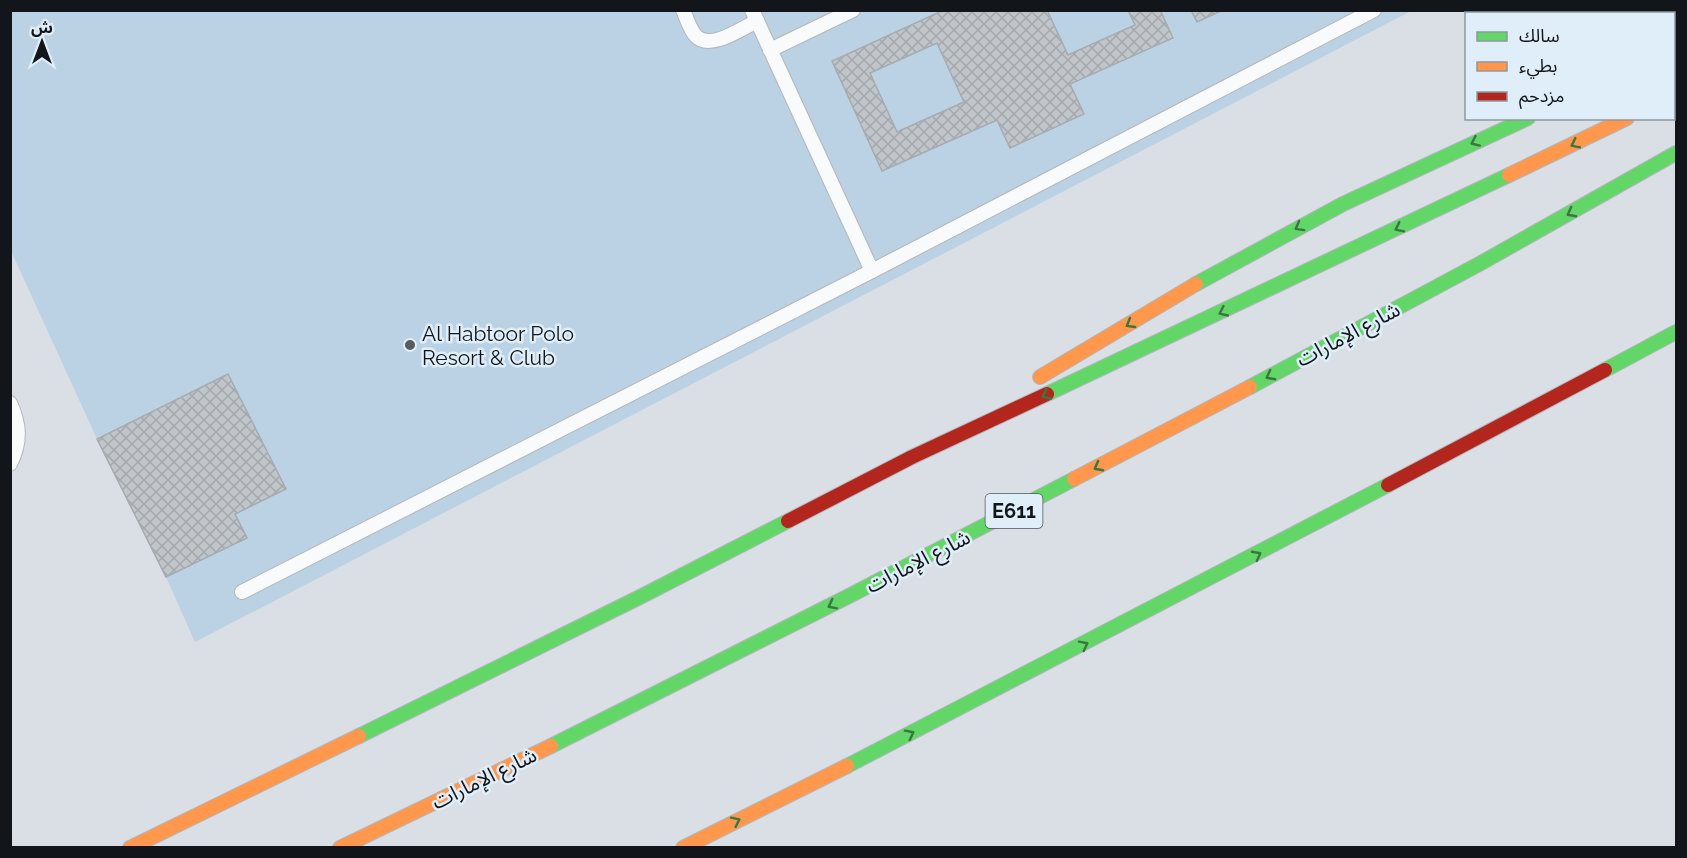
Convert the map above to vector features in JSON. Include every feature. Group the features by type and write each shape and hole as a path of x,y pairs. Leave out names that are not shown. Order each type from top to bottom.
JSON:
{"highway":[{"path":"1025,387 1244,257 1317,217 1389,181 1524,120"},
{"path":"130,848 610,612 912,457 1238,305 1624,120"},
{"name":"شارع الإمارات","path":"340,848 686,680 991,523 1314,353 1594,201 1677,153"},
{"path":"684,848 1136,618 1418,471 1677,332"},
{"path":"912,457 1005,399"}],"lane":[{"path":"684,10 694,33 707,42 717,40 754,16 872,271"},
{"path":"770,50 853,10"},
{"path":"242,592 872,271 1374,10"},
{"path":"10,464 17,449 19,433 11,405"}],"shaded area":[{"name":"Al Habtoor Polo Resort & Club","path":"10,11 1411,11 195,642 166,577 97,439 11,251"}],"building":[{"path":"944,10 1047,10 1068,55 1135,25 1128,10 1160,10 1173,38 1070,84 1084,114 1010,148 997,120 882,171 832,61","holes":["937,43 964,102 897,132 870,73"]},
{"path":"1191,10 1223,10 1197,22"},
{"path":"228,374 286,489 235,514 247,538 166,577 97,439"}],"traffic: fast":[{"path":"1196,284 1343,204 1524,120"},
{"path":"1250,387 1481,263 1676,153"},
{"path":"1047,394 1509,175"},
{"path":"1605,370 1676,332"},
{"path":"551,746 849,596 1074,479"},
{"path":"847,766 1388,485"},
{"path":"359,736 788,521"}],"traffic: slow":[{"path":"1509,175 1623,120"},
{"path":"1040,377 1196,284"},
{"path":"1074,479 1250,387"},
{"path":"130,848 359,736"},
{"path":"340,848 551,746"},
{"path":"683,848 847,766"}],"traffic: jam":[{"path":"1388,485 1605,370"},
{"path":"788,521 912,457 1047,394"}],"place":[{"name":"Al Habtoor Polo Resort & Club","path":"410,345"}]}
